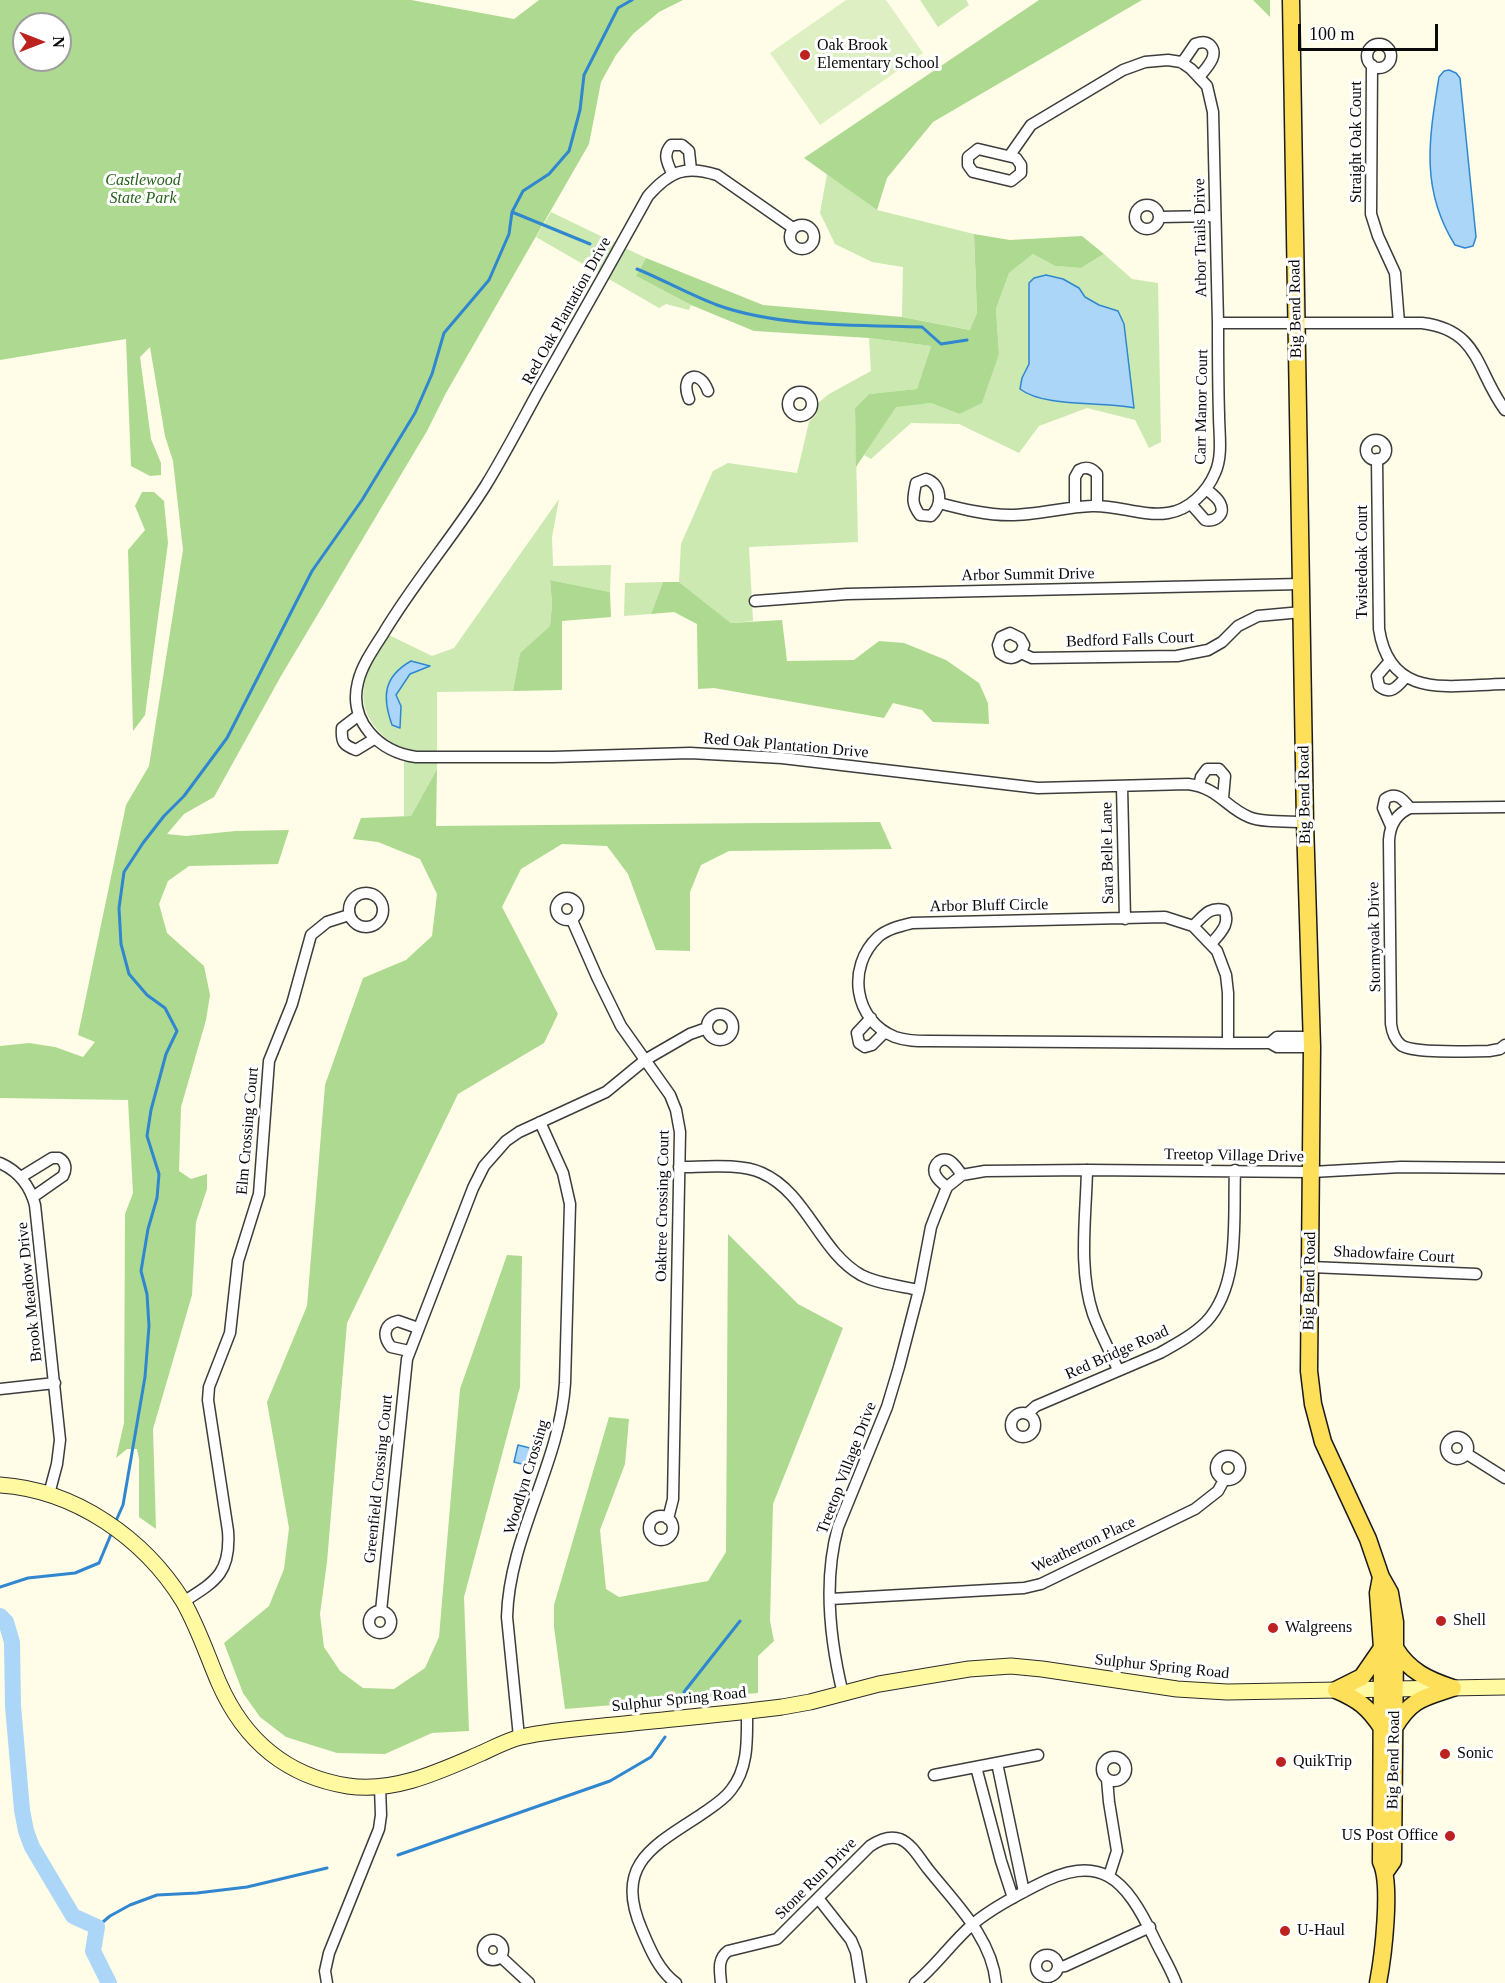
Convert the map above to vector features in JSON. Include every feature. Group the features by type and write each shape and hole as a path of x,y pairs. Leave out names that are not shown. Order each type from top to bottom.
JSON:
{"main road":[{"name":"Big Bend Road","path":"1291,0 1305,822 1312,1042 1309,1371 1313,1404 1327,1452 1368,1539 1390,1593 1395,1622 1389,1648 1388,1728 1381,1862 1386,1871 1385,1909 1378,1983"},
{"path":"1336,1690 1362,1677 1389,1648 1411,1669 1432,1682 1453,1688"},
{"path":"1336,1690 1351,1696 1388,1728 1408,1706 1420,1699 1453,1688"}],"street":[{"path":"1010,155 1031,125 1123,70 1158,60 1182,63 1200,76 1213,58 1213,50 1209,44 1201,42 1195,44 1182,63"},
{"name":"Straight Oak Court","path":"1372,65 1371,214 1378,236 1395,273 1399,323"},
{"name":"Arbor Trails Drive","path":"1200,76 1207,86 1213,112 1218,323"},
{"path":"672,174 665,156 666,150 671,145 682,145 689,151 691,170"},
{"path":"978,149 1010,155 1019,161 1022,169 1018,177 1011,181 979,175 973,172 968,165 971,153 978,149"},
{"name":"Red Oak Plantation Drive","path":"793,228 717,176 705,171 691,170 672,174 661,181 648,196 486,484 393,616 372,651 358,682 356,698 359,716 374,739 390,750 416,757 553,757 690,753 782,759 1038,788 1199,786 1216,792 1239,812 1252,819 1305,822"},
{"path":"1160,217 1215,216"},
{"path":"1218,323 1438,325 1460,337 1481,363 1486,379 1505,410"},
{"name":"Carr Manor Court","path":"939,503 992,515 1097,506 1151,514 1172,513 1191,504 1206,489 1216,472 1219,448 1218,323"},
{"path":"689,399 685,384 690,378 698,377 703,380 708,392"},
{"name":"Twistedoak Court","path":"1377,459 1378,629 1384,654 1389,662 1406,677 1423,684 1505,684"},
{"path":"1075,507 1075,477 1079,470 1086,468 1097,474 1097,506"},
{"name":"Carr Manor Court","path":"1191,504 1205,520 1217,519 1222,506 1217,498 1206,489"},
{"name":"Arbor Summit Drive","path":"756,601 847,594 1301,584"},
{"name":"Bedford Falls Court","path":"1021,653 1032,658 1199,654 1222,642 1238,626 1258,615 1302,612"},
{"path":"1389,662 1377,676 1379,686 1391,691 1398,687 1406,677"},
{"path":"359,716 342,728 341,740 345,746 356,750 374,739"},
{"path":"1199,786 1201,777 1207,769 1219,769 1225,776 1223,798"},
{"name":"Sara Belle Lane","path":"1122,786 1125,919"},
{"name":"Stormyoak Drive","path":"1505,807 1410,808 1399,796 1392,795 1385,799 1383,808 1391,825 1389,840 1390,1024 1394,1038 1401,1045 1414,1050 1490,1051 1500,1049 1505,1045"},
{"path":"1391,825 1403,811 1410,808"},
{"path":"1193,926 1210,910 1216,908 1224,910 1227,918 1225,925 1212,944"},
{"name":"Elm Crossing Court","path":"183,1602 213,1583 222,1572 227,1560 228,1531 208,1400 209,1387 230,1333 238,1262 259,1194 269,1062 292,1004 311,935 327,922 349,915"},
{"name":"Arbor Bluff Circle","path":"1228,1043 1226,975 1217,951 1193,926 1165,917 912,923 895,927 879,937 866,952 859,967 858,986 861,1002 871,1018 885,1032 895,1037 916,1041 1228,1043 1270,1042 1277,1047 1312,1042"},
{"name":"Oaktree Crossing Court","path":"572,920 621,1026 669,1095 676,1110 680,1132 673,1499 668,1519"},
{"path":"871,1018 857,1033 859,1043 865,1047 872,1045 885,1032"},
{"name":"Greenfield Crossing Court","path":"381,1611 402,1393 409,1351 473,1188 484,1166 506,1141 540,1122 606,1092 645,1060 690,1034 707,1028"},
{"name":"Woodlyn Crossing","path":"519,1737 507,1599 537,1493 556,1440 565,1383 570,1203 563,1173 540,1122"},
{"name":"Brook Meadow Drive","path":"21,1177 52,1158 59,1158 64,1163 66,1172 63,1176 33,1197"},
{"path":"947,1187 935,1175 935,1167 939,1162 951,1161 962,1175"},
{"name":"Brook Meadow Drive","path":"0,1163 11,1168 21,1177 33,1197 55,1383 60,1450 49,1494"},
{"path":"679,1167 747,1168 762,1173 790,1193 839,1257 851,1268 876,1280 919,1290"},
{"name":"Treetop Village Drive","path":"843,1694 831,1633 833,1546 838,1527 887,1407 919,1290 931,1227 947,1187 962,1175 985,1171 1312,1172 1401,1167 1505,1168"},
{"path":"1087,1170 1085,1271 1093,1314 1118,1370"},
{"name":"Red Bridge Road","path":"1027,1414 1036,1406 1179,1342 1207,1320 1229,1278 1232,1262 1235,1170"},
{"name":"Shadowfaire Court","path":"1311,1266 1476,1274"},
{"path":"409,1351 391,1347 386,1339 386,1330 389,1325 398,1321 418,1328"},
{"name":"Brook Meadow Drive","path":"0,1389 55,1383"},
{"path":"1467,1454 1505,1478"},
{"name":"Weatherton Place","path":"831,1599 1024,1588 1041,1584 1195,1509 1218,1491 1224,1480"},
{"name":"Sulphur Spring Road","path":"0,1485 49,1494 93,1515 127,1535 154,1561 183,1602 236,1716 249,1734 266,1751 287,1765 309,1776 349,1786 399,1785 519,1737 810,1702 879,1684 969,1669 1011,1666 1177,1689 1227,1692 1505,1687"},
{"path":"672,1982 650,1948 636,1918 631,1893 636,1869 663,1839 719,1803 732,1790 745,1762 747,1711"},
{"path":"934,1775 1038,1755"},
{"path":"997,1763 1024,1892"},
{"path":"976,1767 1013,1898"},
{"path":"1107,1779 1117,1851 1109,1876"},
{"path":"327,1983 329,1953 379,1829 380,1787"},
{"name":"Stone Run Drive","path":"721,1983 719,1967 724,1954 777,1939 870,1846 879,1840 891,1837 909,1845 973,1924"},
{"path":"915,1983 973,1924 1013,1898 1052,1877 1078,1870 1089,1870 1109,1876 1129,1892 1150,1927 1176,1983"},
{"path":"818,1898 851,1940 856,1953 861,1983"},
{"path":"973,1924 988,1953 996,1983"},
{"path":"1058,1967 1065,1966 1150,1927"},
{"path":"501,1958 529,1983"}],"green space":[{"name":"Castlewood State Park","path":"0,0 411,0 514,19 539,0 683,0 659,12 633,34 616,55 601,82 589,144 446,393 427,431 281,676 214,797 184,814 167,834 186,836 236,831 289,830 278,864 189,866 168,881 159,904 167,933 204,966 210,995 206,1020 181,1107 179,1171 191,1179 207,1174 207,1189 196,1222 192,1295 153,1429 156,1529 139,1517 137,1449 127,1449 116,1458 124,1423 125,1214 133,1193 128,1100 0,1098 0,1046 29,1043 55,1047 83,1057 95,1042 78,1035 126,805 149,766 183,550 173,461 165,436 150,347 140,357 151,439 161,463 161,475 150,476 131,466 126,339 0,360"},
{"path":"846,0 886,0 923,53 820,125 770,53"},
{"path":"920,0 966,0 969,5 938,27"},
{"path":"1039,0 1142,0 933,122 887,178 877,210 804,158"},
{"path":"1253,0 1270,0 1270,17"},
{"path":"827,174 877,210 974,234 977,313 971,330 902,317 903,267 872,262 835,244 820,213"},
{"path":"551,212 646,258 636,276 691,305 689,310 666,304 659,308 536,237"},
{"path":"974,234 1010,240 1082,236 1104,254 1081,268 1055,266 1033,254 1009,273 996,309 999,354 982,403 959,414 931,403 896,407 856,467 855,408 869,394 917,389 931,346 869,338 754,331 691,305 636,276 646,258 763,305 902,317 970,330 977,313"},
{"path":"1033,254 1055,266 1081,268 1104,254 1132,279 1158,283 1161,442 1149,448 1135,420 1087,408 1039,426 1019,453 959,424 911,423 871,459 864,455 896,406 931,403 959,414 999,354 996,309 1009,273"},
{"path":"869,338 931,346 917,389 869,394 855,408 858,542 749,547 753,621 731,623 679,582 681,544 713,471 728,463 797,473 809,422 816,415 818,403 829,394 871,371"},
{"path":"142,492 154,492 164,501 168,543 145,715 133,731 128,550 145,530 135,506"},
{"path":"559,499 552,537 553,566 611,565 610,592 550,580 552,604 550,626 520,653 513,691 437,692 437,769 411,816 404,816 404,750 379,732 365,707 364,686 371,666 389,635 432,656 454,648"},
{"path":"550,580 610,592 611,617 562,621 562,690 513,691 520,653 550,626 552,604"},
{"path":"663,582 651,614 624,616 625,583"},
{"path":"663,582 679,582 731,623 782,620 787,661 854,660 879,641 904,643 946,660 979,683 988,703 989,724 933,722 922,710 893,703 884,718 714,688 698,689 697,624 674,612 651,614"},
{"path":"437,769 436,826 880,822 892,849 729,851 701,865 690,892 690,951 656,950 628,874 607,846 562,844 521,869 502,907 558,1014 544,1043 458,1094 347,1323 327,1562 320,1614 324,1647 340,1671 363,1688 394,1689 425,1668 439,1637 460,1389 507,1255 522,1256 520,1387 464,1597 469,1731 432,1733 385,1754 337,1753 286,1737 260,1717 243,1693 224,1643 269,1606 284,1569 289,1528 267,1402 307,1306 325,1085 363,978 406,960 432,936 437,894 420,859 378,842 353,839 361,818 411,816"},
{"path":"728,1234 798,1304 843,1328 773,1504 770,1621 774,1641 758,1656 758,1693 565,1709 554,1627 554,1605 609,1417 629,1419 625,1464 600,1530 606,1589 619,1597 708,1581 726,1552"}],"water":[{"path":"1449,70 1460,78 1476,237 1473,246 1465,248 1455,245 1444,224 1436,204 1430,163 1432,122 1439,77 1444,71"},
{"path":"1046,275 1063,279 1079,288 1085,297 1099,305 1118,311 1124,324 1134,408 1059,402 1031,395 1020,389 1022,378 1029,364 1029,283 1034,278"},
{"path":"411,661 430,666 410,674 396,695 401,706 400,728 392,725 387,705 387,688 395,674"},
{"path":"518,1445 534,1449 529,1466 514,1462"}],"waterway":[{"path":"115,1523 123,1505 145,1377 149,1326 147,1294 141,1271 148,1229 157,1198 159,1174 147,1136 151,1110 166,1054 177,1031 165,1008 147,995 129,974 121,944 119,908 124,872 143,843 164,816 184,796 227,738 312,571 362,500 415,413 432,374 444,333 489,280 509,234 512,212 523,191 549,174 569,151 580,110 584,75 618,8 632,0"},
{"path":"512,212 590,244"},
{"path":"637,269 707,301 741,312 818,324 922,327 941,344 967,340"},
{"path":"0,1587 28,1578 75,1573 99,1563 112,1532"},
{"path":"0,1616 6,1622 12,1642 13,1706 22,1810 26,1831 32,1847 73,1916 97,1927 93,1951 109,1983"},
{"path":"684,1692 740,1621"},
{"path":"398,1855 610,1781 651,1757 665,1737"},
{"path":"97,1927 110,1916 130,1905 157,1895 247,1887 327,1868"}],"place":[{"name":"Oak Brook Elementary School","path":"805,55"},
{"name":"Shell","path":"1441,1621"},
{"name":"Walgreens","path":"1273,1628"},
{"name":"Sonic","path":"1445,1754"},
{"name":"QuikTrip","path":"1281,1762"},
{"name":"US Post Office","path":"1450,1836"},
{"name":"U-Haul","path":"1285,1931"}]}
